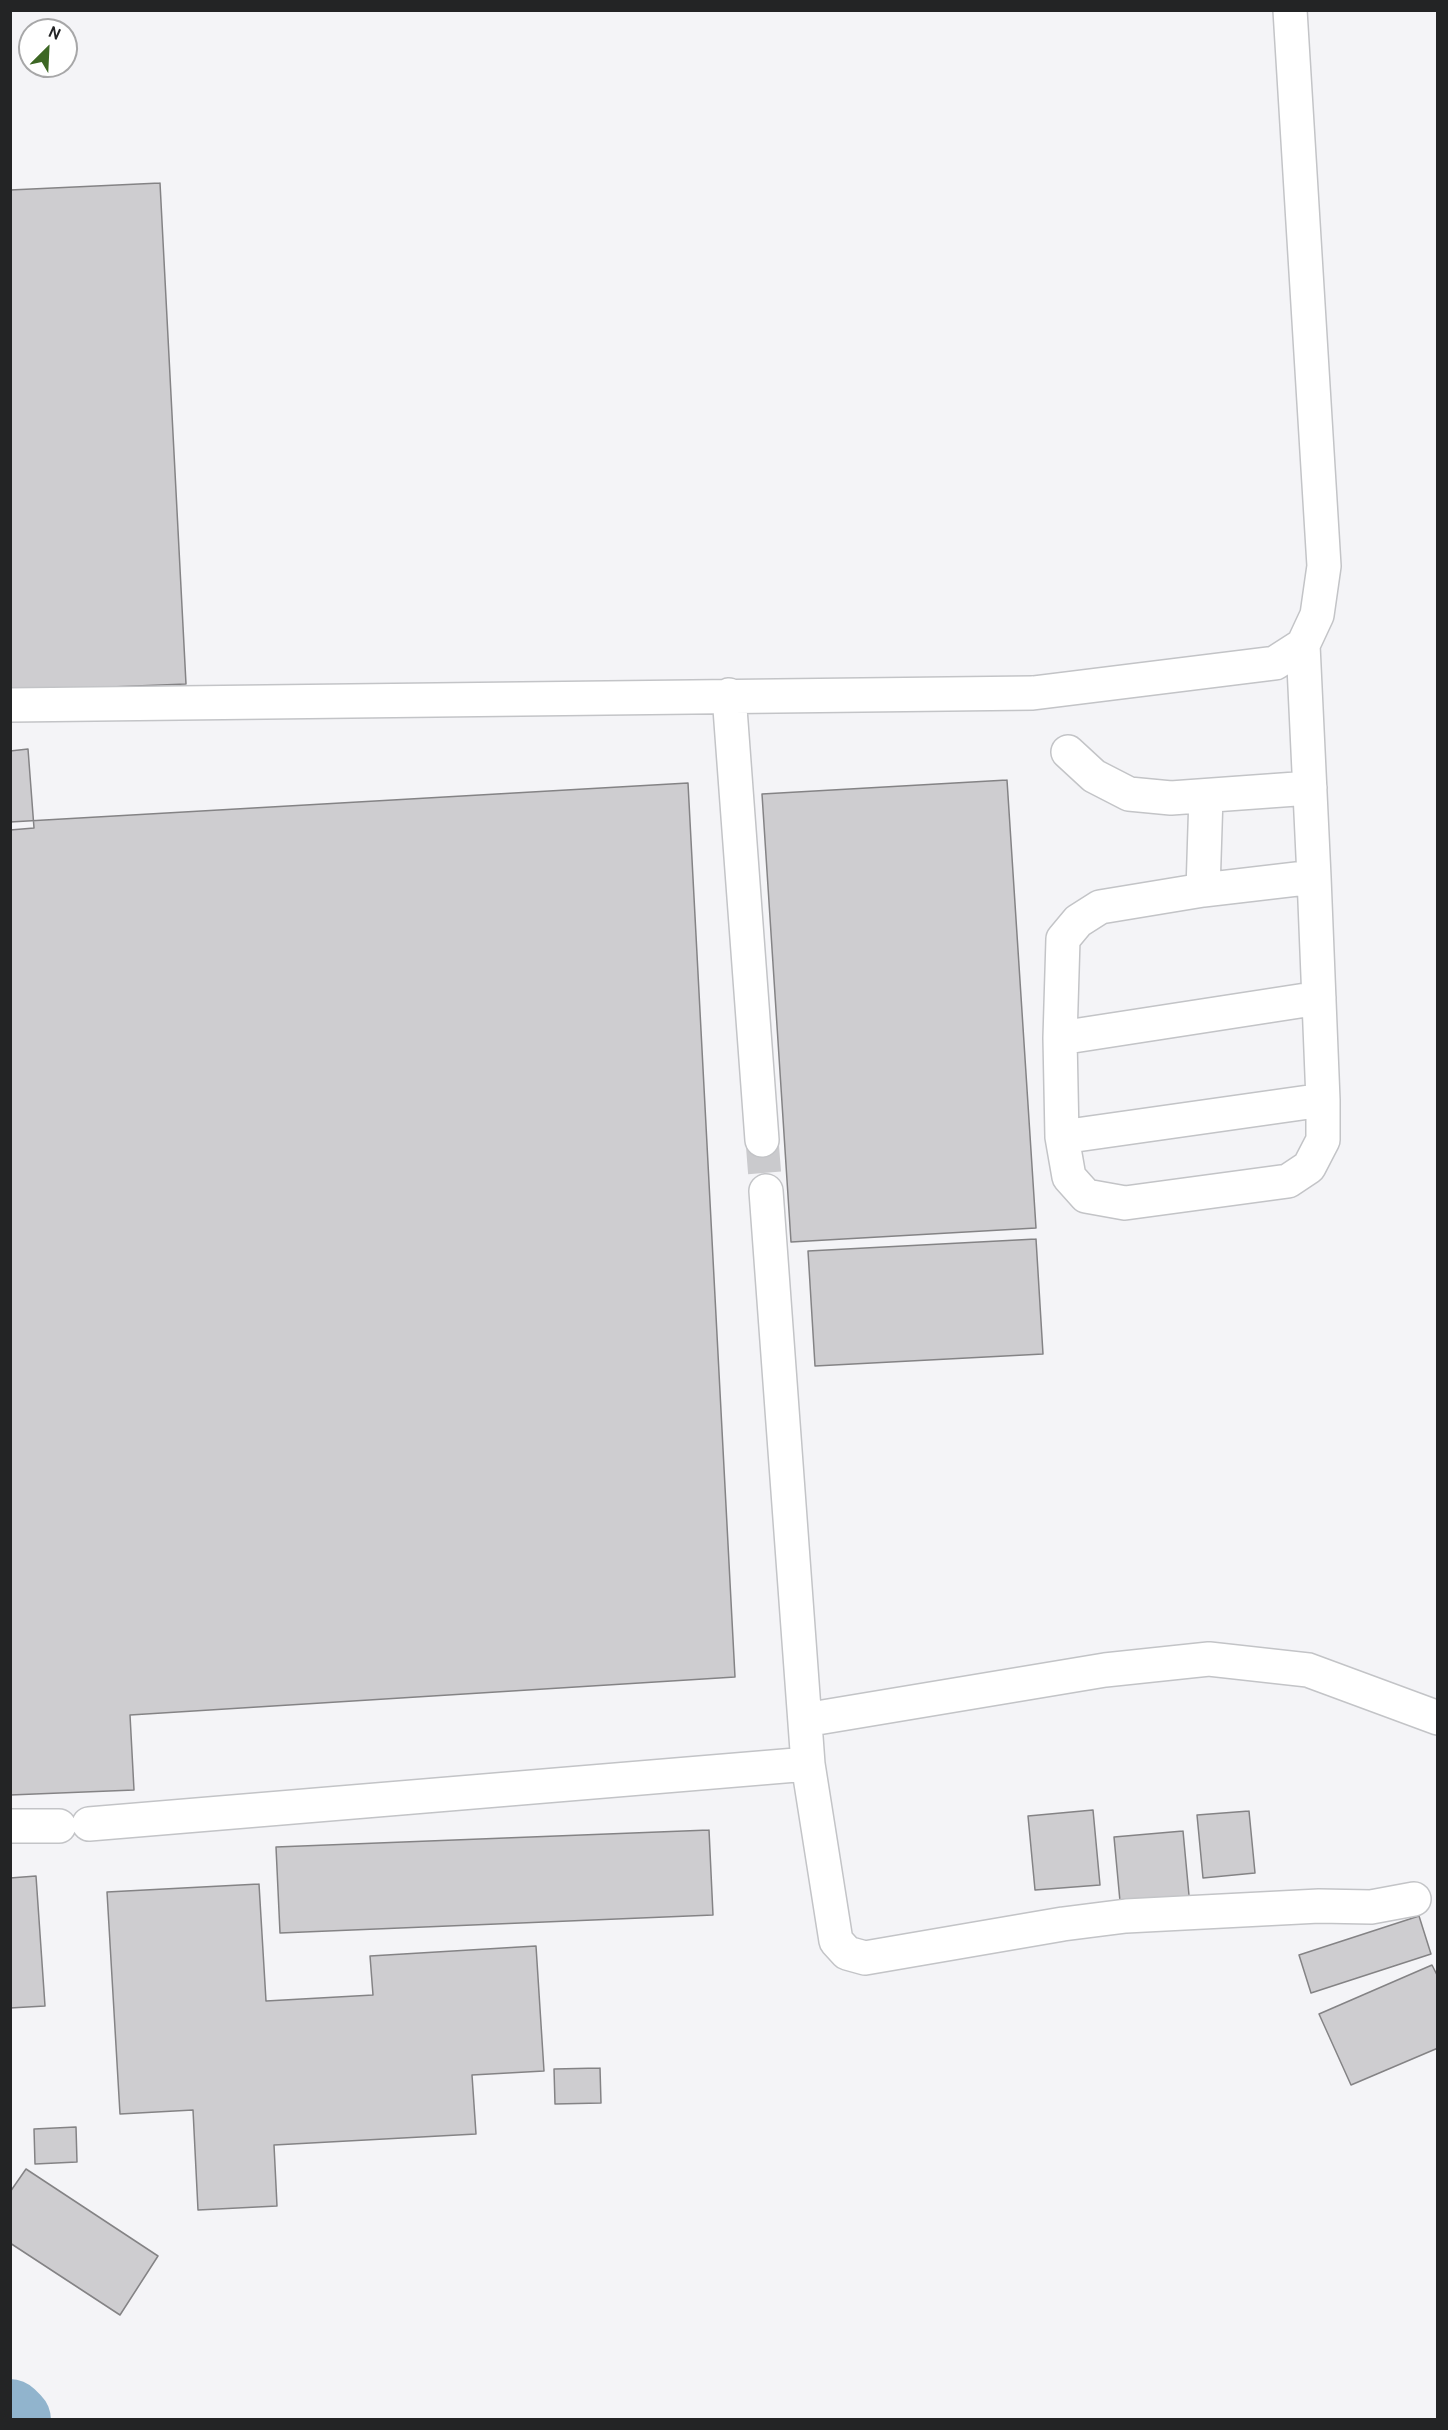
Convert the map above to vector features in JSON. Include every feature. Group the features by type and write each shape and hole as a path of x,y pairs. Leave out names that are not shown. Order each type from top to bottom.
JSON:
{"lane":[{"path":"1290,10 1324,566 1317,615 1303,645 1310,788 1314,877 1319,998 1323,1140 1308,1167 1288,1180 1125,1203 1086,1196 1069,1177 1062,1137 1060,1038 1063,939 1078,921 1100,908 1203,890 1314,877"},
{"path":"10,705 1033,693 1275,663 1303,645"},
{"path":"729,695 762,1140"},
{"path":"1068,752 1094,776 1129,794 1171,798 1310,788"},
{"path":"1203,890 1206,796"},
{"path":"1060,1038 1319,998"},
{"path":"1062,1137 1323,1100"},
{"path":"766,1191 808,1764 836,1941 847,1953 865,1958 1063,1924 1126,1916 1319,1906 1371,1907 1414,1899"},
{"path":"805,1720 1105,1670 1209,1659 1308,1670 1437,1718"},
{"path":"10,1826 74,1825 808,1764"}],"building":[{"path":"160,183 186,684 10,691 10,190"},
{"path":"28,749 34,828 10,830 10,751"},
{"path":"1007,780 1036,1228 791,1242 762,794"},
{"path":"688,783 735,1677 130,1715 134,1790 10,1795 10,822"},
{"path":"1036,1239 1043,1354 815,1366 808,1251"},
{"path":"1093,1810 1100,1885 1035,1890 1028,1816"},
{"path":"1249,1811 1255,1873 1203,1878 1197,1815"},
{"path":"709,1830 713,1915 280,1933 276,1847"},
{"path":"1183,1831 1190,1906 1121,1912 1114,1837"},
{"path":"36,1876 45,2006 10,2008 10,1878"},
{"path":"259,1884 266,2001 373,1995 370,1956 536,1946 544,2071 472,2075 476,2134 274,2145 277,2206 198,2210 193,2110 120,2114 107,1892"},
{"path":"1419,1916 1431,1954 1311,1993 1299,1955"},
{"path":"1432,1965 1438,1977 1438,2048 1351,2085 1319,2014"},
{"path":"600,2068 601,2103 555,2104 554,2069"},
{"path":"76,2127 77,2162 35,2164 34,2129"},
{"path":"26,2169 158,2256 120,2315 10,2243 10,2192"}],"waterway":[{"path":"10,2414 16,2420"}],"tunnel":[{"path":"762,1140 766,1191"}]}
